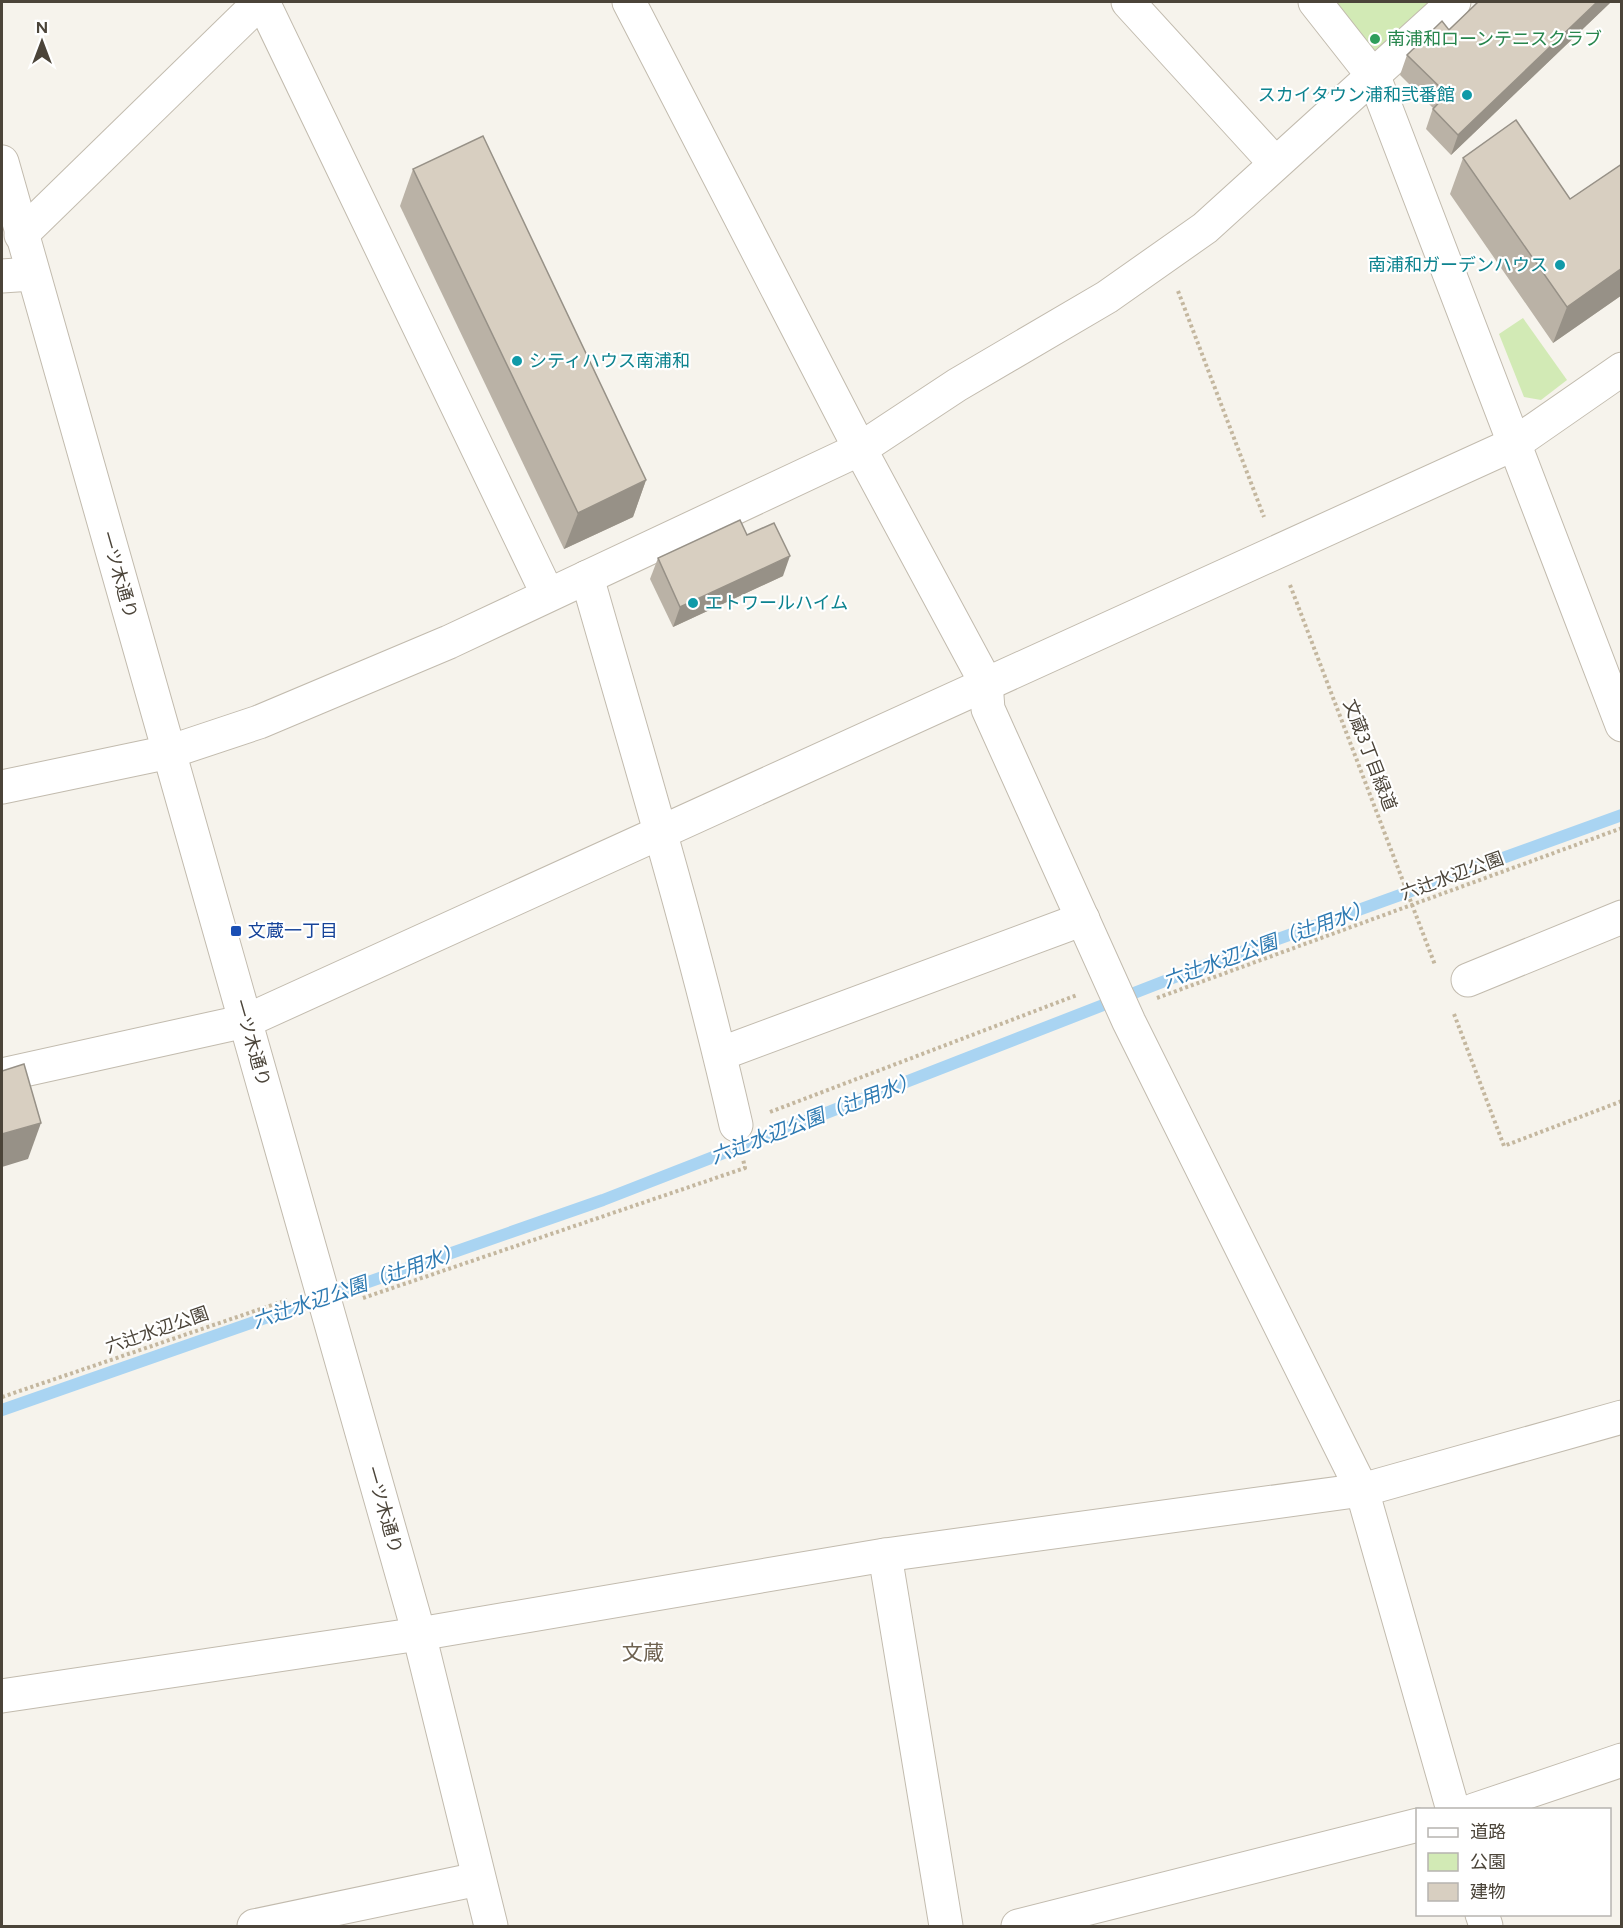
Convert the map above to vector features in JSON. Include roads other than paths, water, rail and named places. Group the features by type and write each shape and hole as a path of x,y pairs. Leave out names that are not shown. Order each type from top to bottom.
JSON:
{"street":[{"path":"21,235 261,2 549,596"},
{"path":"629,2 860,449 986,683 988,709 1119,1001 1362,1490 1453,1808"},
{"path":"1128,2 1275,163"},
{"path":"1315,2 1374,77 1622,725"},
{"path":"2,787 170,752 259,722 449,642 860,449 957,385 1107,297 1205,228 1454,2"},
{"name":"一ツ木通り","path":"2,162 21,235 17,275 170,752 419,1634 491,1926"},
{"path":"2,1075 246,1021 1514,444 1622,369"},
{"path":"587,577 660,832 720,1054 736,1125"},
{"path":"1459,992 1622,917"},
{"path":"720,1054 1083,919"},
{"path":"2,1696 419,1634 885,1555 1362,1490 1622,1417"},
{"path":"885,1555 946,1926"},
{"path":"1477,1808 1622,1760"},
{"path":"1018,1926 1416,1826"},
{"path":"254,1926 478,1879"}],"waterway":[{"name":"六辻水辺公園（辻用水）","path":"2,1410 603,1200 1211,963 1622,815"}],"place":[{"name":"南浦和ローンテニスクラブ","path":"1375,39"},
{"name":"スカイタウン浦和弐番館","path":"1467,95"},
{"name":"南浦和ガーデンハウス","path":"1560,265"},
{"name":"シティハウス南浦和","path":"517,361"},
{"name":"エトワールハイム","path":"693,603"},
{"name":"文蔵一丁目","path":"236,931"}],"district":[{"name":"文蔵","path":"643,1653"}]}
